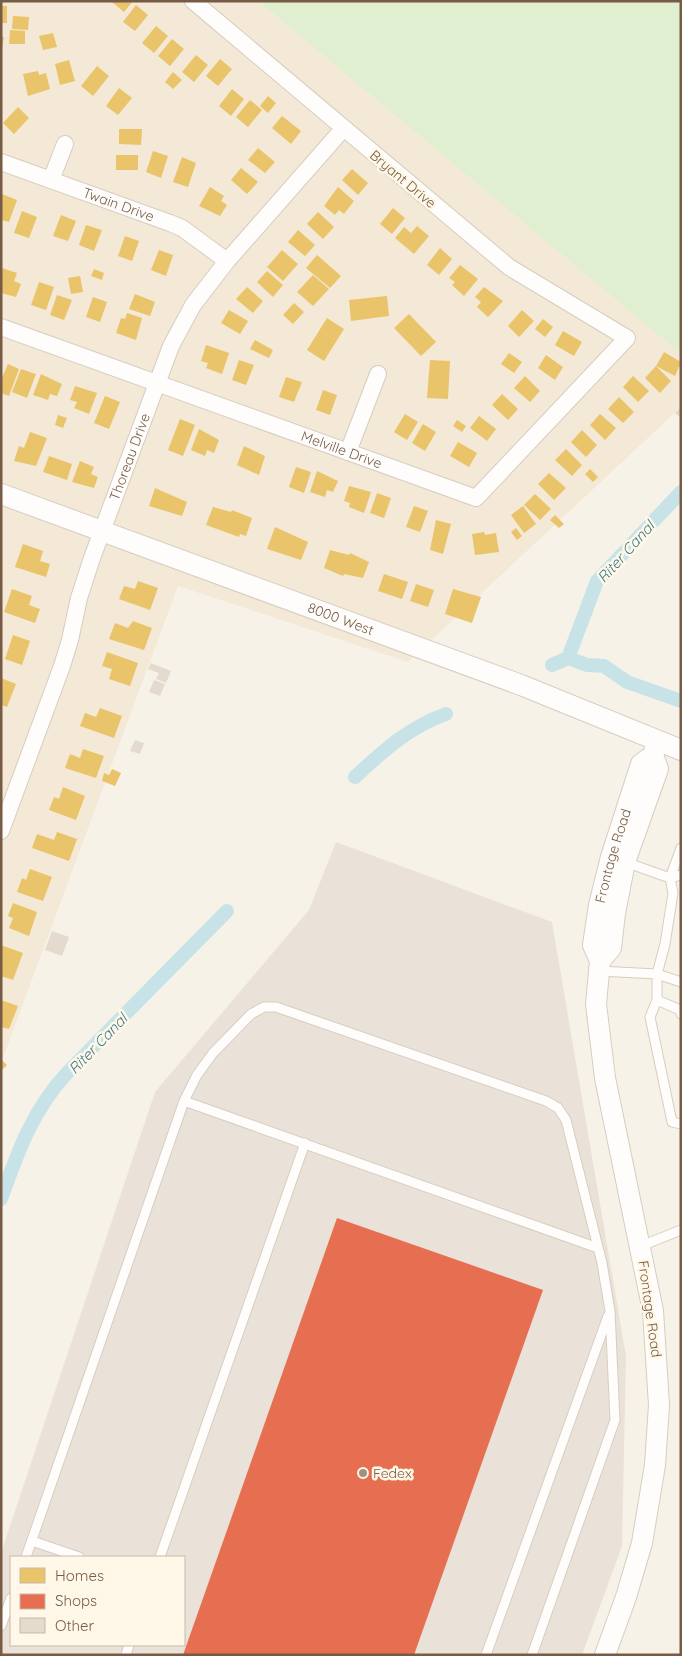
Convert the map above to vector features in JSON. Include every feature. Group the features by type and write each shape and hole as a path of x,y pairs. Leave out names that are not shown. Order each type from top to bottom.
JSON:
{"street":[{"name":"Bryant Drive","path":"193,1 509,267 627,338"},
{"name":"Thoreau Drive","path":"2,825 65,657 79,598 102,530 171,346 193,305 227,261 343,129"},
{"path":"51,180 66,144"},
{"name":"Twain Drive","path":"1,162 176,226 227,261"},
{"name":"Melville Drive","path":"1,327 476,498 627,338"},
{"path":"348,452 378,374"},
{"name":"8000 West","path":"1,494 503,678 655,748 680,749"},
{"name":"Frontage Road","path":"600,966 611,948 614,913 625,862 658,769 655,748"},
{"name":"Frontage Road","path":"605,1655 642,1543 652,1490 658,1440 659,1405 656,1336 650,1286 604,1068 596,1004 600,966 593,945 599,905 611,857 641,764 655,748"}],"lane":[{"path":"681,848 670,878 673,893 665,944 657,974 657,1000 650,1017 672,1122 681,1124"},
{"path":"625,862 670,878 681,875"},
{"path":"600,966 657,974 681,982"},
{"path":"657,1000 680,1010 681,1014"},
{"path":"26,1556 184,1101 197,1075 213,1053 250,1014 264,1007 276,1007 546,1101 558,1108 566,1120 598,1248 610,1311 615,1420 532,1655"},
{"path":"184,1101 598,1248"},
{"path":"160,1556 305,1143"},
{"path":"641,1246 681,1230"},
{"path":"486,1655 610,1311"},
{"path":"32,1541 76,1556"},
{"path":"1,1626 10,1601"}],"shaded area":[{"path":"1,1 258,1 681,354 681,407 408,662 178,586 1,1063"},
{"path":"336,842 552,922 626,1356 622,1546 582,1655 1,1655 1,1553 155,1092 309,910"}],"green space":[{"path":"258,1 681,1 681,354"}],"building: Homes":[{"path":"111,1 133,1 124,12"},
{"path":"136,5 148,15 135,31 123,22"},
{"path":"1,6 7,6 7,23 1,23"},
{"path":"13,16 29,17 28,30 12,29"},
{"path":"156,26 168,36 154,53 142,43"},
{"path":"10,30 25,31 25,44 9,44"},
{"path":"53,33 57,47 43,50 39,36"},
{"path":"1,37 4,37 2,49 1,49"},
{"path":"172,39 184,49 170,66 158,56"},
{"path":"196,55 208,65 194,82 182,72"},
{"path":"220,59 232,69 218,86 206,76"},
{"path":"69,60 75,81 60,85 55,64"},
{"path":"97,66 109,76 93,96 81,86"},
{"path":"38,71 39,75 46,73 50,89 28,96 23,74"},
{"path":"173,72 182,80 173,89 165,82"},
{"path":"119,88 132,98 118,115 106,106"},
{"path":"232,89 244,99 231,116 219,106"},
{"path":"268,96 276,103 268,113 260,106"},
{"path":"250,100 262,110 248,127 236,117"},
{"path":"18,107 29,118 14,134 3,123"},
{"path":"282,116 301,131 291,144 272,128"},
{"path":"119,129 142,129 141,145 119,144"},
{"path":"258,148 275,162 265,173 248,160"},
{"path":"153,151 168,156 161,178 146,172"},
{"path":"116,155 138,155 138,170 116,170"},
{"path":"182,157 196,163 188,187 173,182"},
{"path":"241,168 258,182 247,194 231,180"},
{"path":"352,169 368,183 358,195 342,180"},
{"path":"210,187 224,196 221,201 227,205 220,216 199,206"},
{"path":"338,187 354,201 344,214 339,210 335,215 324,206"},
{"path":"2,194 17,200 9,222 1,220"},
{"path":"393,208 405,218 392,234 380,224"},
{"path":"22,211 37,217 29,238 14,233"},
{"path":"318,212 334,227 323,239 307,224"},
{"path":"61,215 76,221 68,241 53,236"},
{"path":"86,225 102,230 94,251 79,245"},
{"path":"417,226 429,236 414,254 395,238 404,227 411,233"},
{"path":"298,230 315,245 305,256 288,242"},
{"path":"125,236 139,241 132,261 118,256"},
{"path":"440,248 452,259 439,275 427,265"},
{"path":"159,250 173,255 166,276 151,270"},
{"path":"282,250 298,264 283,281 267,267"},
{"path":"317,255 341,276 330,288 306,268"},
{"path":"460,265 478,279 464,296 452,285 455,282 449,278"},
{"path":"2,268 17,273 14,281 21,284 16,297 1,293"},
{"path":"94,269 104,273 102,280 91,276"},
{"path":"267,271 283,285 273,297 257,282"},
{"path":"313,275 329,289 313,306 297,292"},
{"path":"80,276 83,292 71,294 68,278"},
{"path":"39,282 54,287 46,310 31,305"},
{"path":"247,287 263,301 253,313 236,299"},
{"path":"484,287 503,301 488,317 477,307 481,302 475,297"},
{"path":"135,294 155,302 150,316 129,309"},
{"path":"57,295 72,300 64,320 50,315"},
{"path":"387,296 389,316 351,321 349,300"},
{"path":"93,297 107,302 100,322 86,317"},
{"path":"294,303 304,312 293,324 283,315"},
{"path":"229,310 248,321 240,334 221,323"},
{"path":"522,310 534,321 519,337 508,326"},
{"path":"127,313 142,318 136,340 116,333 121,318 125,319"},
{"path":"409,314 436,342 421,356 394,328"},
{"path":"327,318 344,329 324,361 307,350"},
{"path":"543,319 553,327 545,337 535,329"},
{"path":"563,331 582,342 574,356 555,345"},
{"path":"255,340 273,350 269,358 250,349"},
{"path":"206,345 229,353 222,374 206,368 208,363 201,361"},
{"path":"664,352 681,362 675,376 656,366"},
{"path":"509,353 522,362 514,373 501,364"},
{"path":"546,355 563,367 555,380 538,368"},
{"path":"239,360 254,365 246,385 232,380"},
{"path":"430,360 450,361 448,399 427,398"},
{"path":"8,364 19,369 9,396 1,393 1,380"},
{"path":"656,366 671,381 660,393 645,378"},
{"path":"21,369 36,374 27,398 12,392"},
{"path":"41,374 62,384 57,396 50,394 48,400 33,395"},
{"path":"525,376 540,391 530,402 514,388"},
{"path":"633,376 649,391 638,402 623,387"},
{"path":"286,377 302,382 294,402 279,397"},
{"path":"75,386 97,393 89,414 74,408 77,402 70,400"},
{"path":"323,390 337,395 330,415 316,410"},
{"path":"502,394 518,409 508,420 492,405"},
{"path":"105,396 120,402 109,429 94,423"},
{"path":"619,397 634,412 623,423 608,409"},
{"path":"405,414 418,422 407,440 394,432"},
{"path":"600,414 616,428 605,440 590,425"},
{"path":"58,415 67,418 63,428 55,425"},
{"path":"479,416 496,429 487,441 470,428"},
{"path":"180,419 195,425 183,456 168,450"},
{"path":"457,420 466,426 462,432 453,426"},
{"path":"423,424 436,432 425,451 412,443"},
{"path":"199,429 219,440 214,453 207,450 205,456 191,450"},
{"path":"582,430 597,445 586,457 571,442"},
{"path":"30,432 47,438 36,466 14,461 19,446 24,448"},
{"path":"458,442 477,453 469,467 450,456"},
{"path":"244,446 265,456 259,475 237,465"},
{"path":"566,449 582,465 572,476 555,460"},
{"path":"49,456 72,464 67,480 43,472"},
{"path":"80,461 94,467 91,474 98,477 94,488 72,482"},
{"path":"296,467 311,472 304,493 289,487"},
{"path":"590,469 598,477 593,482 585,474"},
{"path":"317,471 338,481 333,492 327,490 325,497 310,492"},
{"path":"549,473 566,488 554,500 538,484"},
{"path":"349,486 371,492 364,513 349,507 350,503 344,501"},
{"path":"155,488 187,502 182,516 149,506"},
{"path":"377,493 391,498 384,518 370,513"},
{"path":"535,494 551,509 540,520 524,505"},
{"path":"414,506 428,511 420,532 406,527"},
{"path":"523,506 536,524 524,533 511,515"},
{"path":"213,507 231,512 232,510 252,518 246,536 240,534 239,537 206,525"},
{"path":"555,515 564,524 559,528 550,520"},
{"path":"436,520 451,524 443,554 430,550"},
{"path":"275,527 308,542 301,560 267,549"},
{"path":"516,528 522,536 517,540 511,532"},
{"path":"484,532 485,535 496,533 499,552 475,555 472,534"},
{"path":"23,544 43,551 40,561 50,564 46,577 15,567"},
{"path":"330,550 349,555 350,553 369,562 363,578 344,574 343,576 324,568"},
{"path":"384,574 408,582 402,599 378,591"},
{"path":"138,581 158,588 150,610 119,599 124,586 135,589"},
{"path":"416,584 434,590 428,607 410,601"},
{"path":"12,589 32,596 29,605 40,609 35,623 4,612"},
{"path":"453,589 481,597 472,623 445,614"},
{"path":"133,621 152,628 144,650 109,639 115,623 128,628"},
{"path":"13,635 30,641 22,665 5,659"},
{"path":"107,652 138,663 130,686 109,679 112,669 102,666"},
{"path":"1,678 16,684 7,707 1,705"},
{"path":"100,708 122,716 114,738 80,726 85,713 96,717"},
{"path":"83,749 104,756 96,778 65,768 70,754 80,758"},
{"path":"112,769 121,773 115,786 102,781 104,773 109,775"},
{"path":"63,787 85,796 76,820 49,810 54,797 59,799"},
{"path":"57,832 77,839 69,861 32,848 37,834 54,840"},
{"path":"30,869 52,877 43,901 17,892 22,878 26,880"},
{"path":"13,903 37,912 29,936 9,928 13,918 8,916"},
{"path":"1,945 23,953 13,980 1,976"},
{"path":"1,1000 18,1006 9,1029 1,1027"},
{"path":"1,1059 7,1065 1,1071"}],"building: Shops":[{"name":"Fedex","path":"337,1218 543,1290 414,1655 183,1655"}],"building: Other":[{"path":"681,407 681,418 675,413"},
{"path":"151,663 171,671 166,683 156,679 159,673 148,669"},
{"path":"154,680 165,684 160,696 149,692"},
{"path":"135,740 144,743 140,754 130,751"},
{"path":"52,931 69,937 62,956 45,950"}],"waterway":[{"name":"Riter Canal","path":"552,665 568,658 597,581 681,492"},
{"path":"568,658 587,665 604,666 627,682 681,701"},
{"name":"Riter Canal","path":"355,777 386,749 408,733 446,714"},
{"name":"Riter Canal","path":"1,1199 28,1131 56,1086 227,911"}],"place":[{"name":"Fedex","path":"363,1473"}]}
